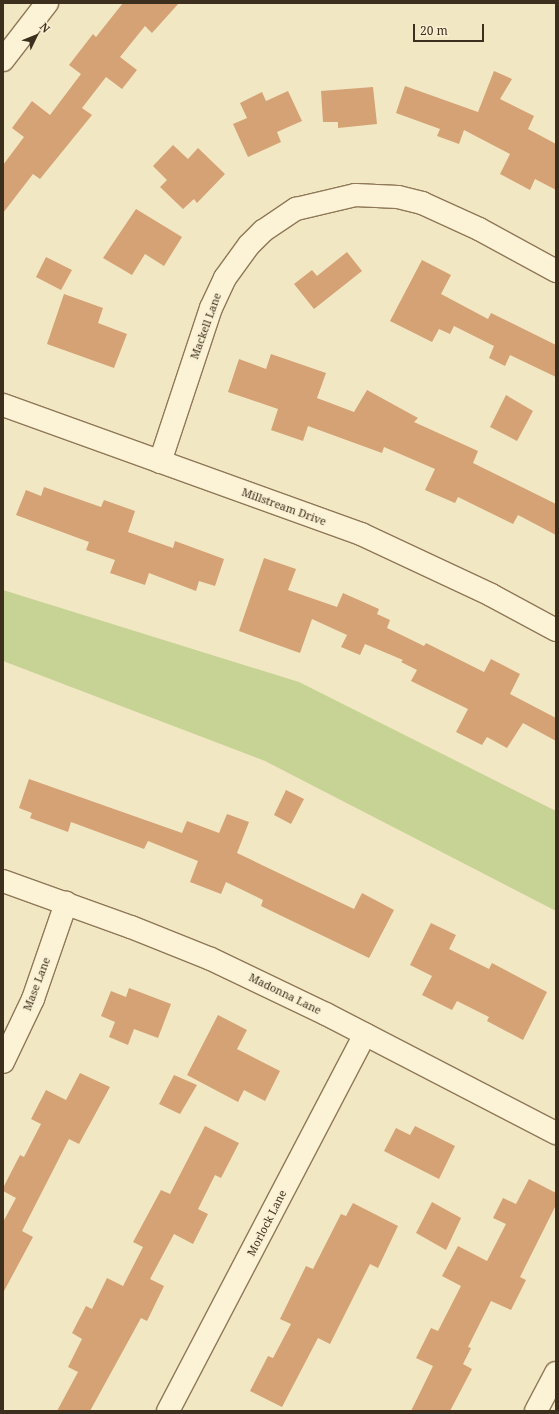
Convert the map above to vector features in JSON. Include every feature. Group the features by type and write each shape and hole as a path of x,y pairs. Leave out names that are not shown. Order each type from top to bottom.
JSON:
{"street":[{"path":"3,60 48,3"},
{"name":"Mackell Lane","path":"160,462 211,308 225,278 249,245 263,231 296,210 355,195 398,197 422,203 479,229 556,270"},
{"name":"Millstream Drive","path":"3,405 361,534 556,630"},
{"name":"Madonna Lane","path":"3,881 66,903 211,959 364,1034 556,1133"},
{"name":"Mase Lane","path":"3,1062 33,999 66,903"},
{"name":"Morlock Lane","path":"168,1411 364,1034"},
{"path":"536,1411 556,1373"}],"green space":[{"path":"3,590 299,682 556,811 556,911 265,761 3,661"}],"building":[{"path":"123,3 179,3 152,33 145,26 120,57 137,70 122,89 106,77 82,108 92,115 40,179 33,174 3,213 3,165 24,137 12,128 32,101 50,115 81,74 69,65 93,34 96,37"},
{"path":"494,71 512,79 500,99 534,116 528,129 556,144 556,190 535,179 530,190 500,174 510,154 464,130 459,144 437,136 440,129 396,113 405,86 478,112"},
{"path":"373,87 377,124 338,128 338,122 323,122 321,91"},
{"path":"288,91 302,121 277,132 281,142 248,157 233,124 247,118 240,103 262,92 266,101"},
{"path":"173,145 188,159 198,148 225,174 197,203 194,199 183,209 160,187 167,180 153,166"},
{"path":"136,209 182,237 164,266 145,254 132,275 103,258"},
{"path":"347,252 362,271 314,309 294,284 312,270 317,276"},
{"path":"46,257 72,270 61,290 36,277"},
{"path":"422,260 451,275 441,294 488,319 491,313 556,345 556,377 510,355 505,366 489,358 494,346 454,326 450,334 439,329 432,342 390,321"},
{"path":"64,294 103,308 98,323 127,334 114,368 47,344"},
{"path":"271,354 326,373 317,398 354,412 367,390 418,418 414,422 478,451 473,463 556,504 556,535 518,515 513,524 458,497 455,503 425,490 435,469 384,447 382,453 308,426 303,441 271,430 278,409 228,392 239,359 266,369"},
{"path":"506,395 533,411 517,441 490,427"},
{"path":"44,487 101,507 104,500 135,511 128,532 173,548 175,541 224,559 215,586 199,581 196,591 149,573 145,585 110,573 115,560 86,550 89,542 16,515 26,490 41,496"},
{"path":"264,558 296,569 288,590 337,607 343,593 379,609 377,614 390,620 387,628 424,646 426,643 484,672 491,659 520,674 510,694 556,718 556,741 523,723 507,748 487,737 482,745 456,732 468,709 411,681 417,670 401,662 403,660 365,644 360,655 341,647 347,635 312,619 300,653 239,631"},
{"path":"29,779 182,833 187,821 219,833 227,814 249,822 237,853 354,909 362,893 394,910 369,958 261,906 263,900 226,882 221,894 190,882 198,861 148,841 144,849 71,822 68,832 30,818 32,813 19,808"},
{"path":"286,790 304,799 291,824 274,815"},
{"path":"431,923 456,935 449,949 489,969 492,963 547,992 523,1040 487,1021 489,1017 457,1001 452,1010 422,995 432,976 410,965"},
{"path":"129,988 171,1004 158,1038 134,1029 128,1045 109,1037 115,1022 101,1016 111,991 126,997"},
{"path":"218,1015 247,1030 237,1049 280,1071 265,1101 244,1090 238,1102 187,1075"},
{"path":"80,1073 110,1087 79,1144 69,1139 22,1231 33,1237 3,1293 3,1222 16,1198 3,1191 3,1188 20,1155 24,1157 41,1124 31,1119 46,1090 66,1100"},
{"path":"174,1075 197,1085 180,1114 159,1104"},
{"path":"205,1126 239,1143 221,1178 215,1175 198,1209 208,1214 193,1244 174,1234 150,1279 164,1286 147,1321 141,1318 90,1411 57,1411 78,1372 68,1367 82,1339 72,1333 86,1306 92,1309 107,1278 123,1286 143,1247 133,1242 161,1190 170,1194"},
{"path":"415,1126 455,1146 439,1179 384,1151 396,1128 410,1135"},
{"path":"529,1179 556,1193 556,1205 520,1277 526,1280 511,1310 491,1301 468,1347 471,1348 463,1364 472,1369 450,1411 411,1411 433,1366 416,1358 431,1328 438,1331 461,1286 442,1276 458,1246 487,1261 506,1224 493,1218 503,1198 516,1204"},
{"path":"432,1202 461,1218 446,1250 416,1233"},
{"path":"353,1203 398,1226 378,1268 370,1264 330,1344 318,1338 282,1407 250,1391 268,1356 273,1358 291,1324 280,1319 306,1266 313,1269 341,1214 346,1216"}]}
